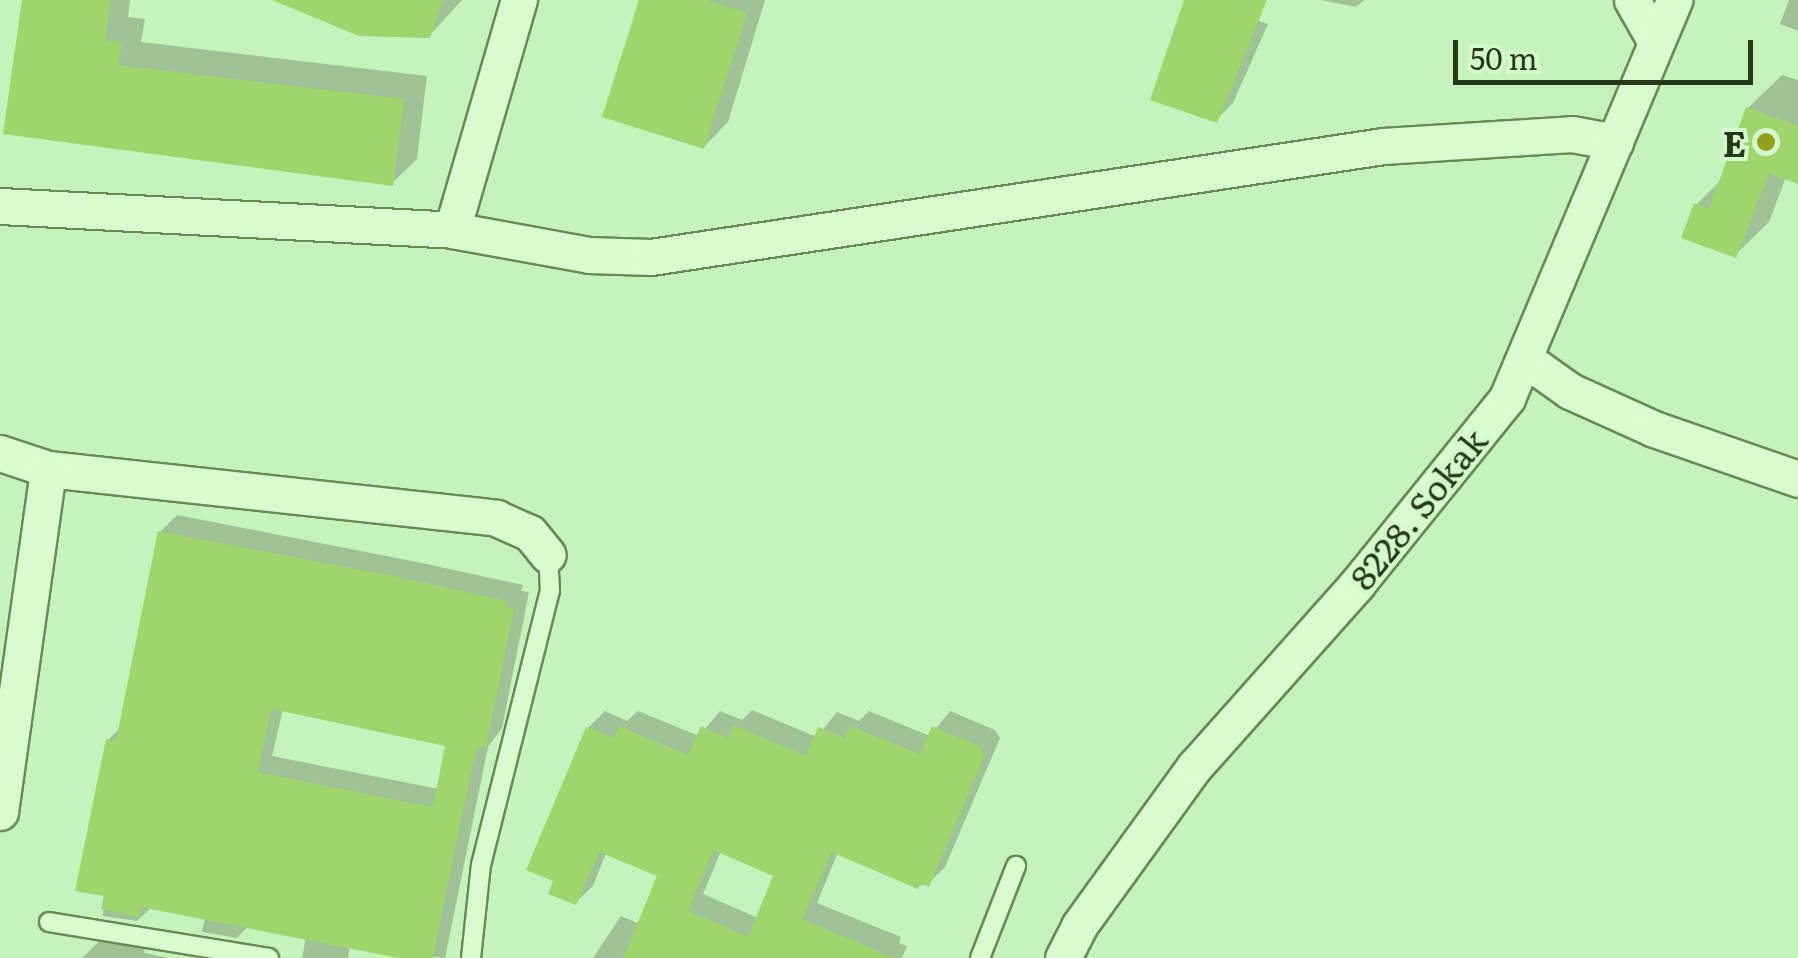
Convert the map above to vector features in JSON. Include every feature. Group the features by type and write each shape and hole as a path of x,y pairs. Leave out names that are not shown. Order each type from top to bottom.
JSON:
{"street":[{"path":"452,230 519,0"},
{"path":"1632,0 1656,42"},
{"name":"8228. Sokak","path":"1062,958 1195,766 1358,584 1506,398 1674,0"},
{"path":"0,206 452,230 589,256 650,257 1383,146 1572,134 1615,142"},
{"path":"1524,359 1570,391 1654,429 1798,479"},
{"path":"0,453 48,470 496,518 530,533 548,555"},
{"path":"0,812 48,470"}],"lane":[{"path":"471,958 481,865 550,591 548,555"},
{"path":"980,958 1016,866"},
{"path":"49,922 270,958"}],"building":[{"path":"22,0 111,0 105,40 122,43 118,65 404,99 393,186 3,134"},
{"path":"272,0 443,0 430,38 359,36"},
{"path":"639,0 707,0 747,13 704,149 602,117"},
{"path":"1184,0 1267,0 1217,123 1150,100"},
{"path":"1746,107 1798,126 1798,184 1769,173 1736,258 1681,238 1694,203 1709,209"},
{"path":"158,531 404,578 507,601 506,607 514,609 486,748 478,747 472,766 433,958 398,958 141,907 139,917 101,909 104,896 75,891 106,739 116,741","holes":["272,709 445,746 433,807 257,772"]},
{"path":"733,725 806,756 818,727 845,738 850,726 920,754 932,726 979,746 984,756 929,887 921,883 918,889 831,852 802,919 894,958 623,958 657,876 599,852 576,905 548,894 553,881 526,870 586,727 614,738 619,726 688,755 701,726 728,738","holes":["713,850 773,876 748,937 688,911"]}],"place":[{"name":"E","path":"1766,142"}]}
